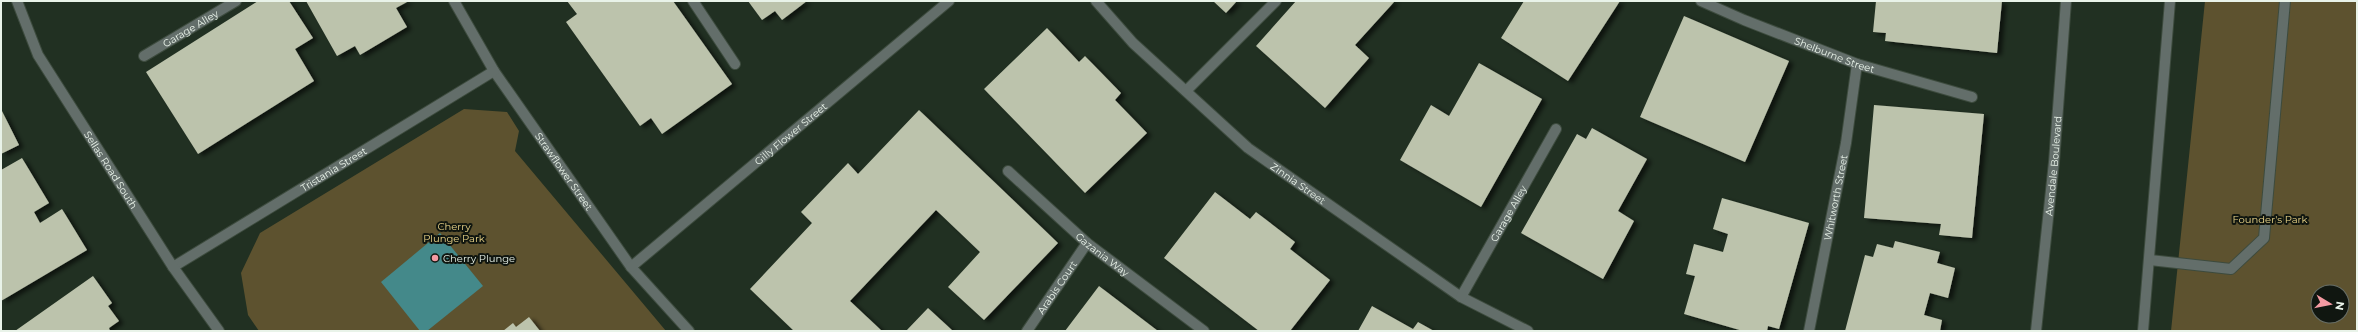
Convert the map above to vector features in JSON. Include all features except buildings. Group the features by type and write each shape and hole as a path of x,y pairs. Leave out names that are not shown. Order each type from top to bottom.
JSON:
{"street":[{"name":"Sellas Road South","path":"16,1 38,55 173,267 218,331"},
{"name":"Garage Alley","path":"144,56 235,1"},
{"name":"Strawflower Street","path":"454,1 494,71 631,267 689,331"},
{"path":"693,1 735,64"},
{"name":"Gilly Flower Street","path":"631,267 949,1"},
{"name":"Zinnia Street","path":"1096,1 1133,42 1248,148 1461,297 1528,331"},
{"path":"1186,92 1276,1"},
{"name":"Shelburne Street","path":"1702,1 1744,20 1857,64 1972,97"},
{"name":"Avendale Boulevard","path":"2036,331 2054,162 2066,1"},
{"path":"2144,331 2170,1"},
{"path":"2150,260 2231,269 2264,238 2285,1"},
{"name":"Whitworth Street","path":"1809,331 1846,143 1857,64"},
{"name":"Tristania Street","path":"173,267 494,71"},
{"name":"Garage Alley","path":"1461,297 1556,129"},
{"name":"Gazania Way","path":"1008,171 1087,244 1204,331"},
{"name":"Arabis Court","path":"1027,331 1087,244"}],"green space":[{"name":"Founder's Park","path":"2205,1 2357,1 2357,331 2171,331"},
{"name":"Cherry Plunge Park","path":"464,109 507,112 519,131 515,151 666,331 259,331 248,315 241,273 260,233"}],"water":[{"name":"Cherry Plunge","path":"440,233 483,286 427,331 420,331 381,282"}],"place":[{"name":"Cherry Plunge","path":"435,258"}]}
